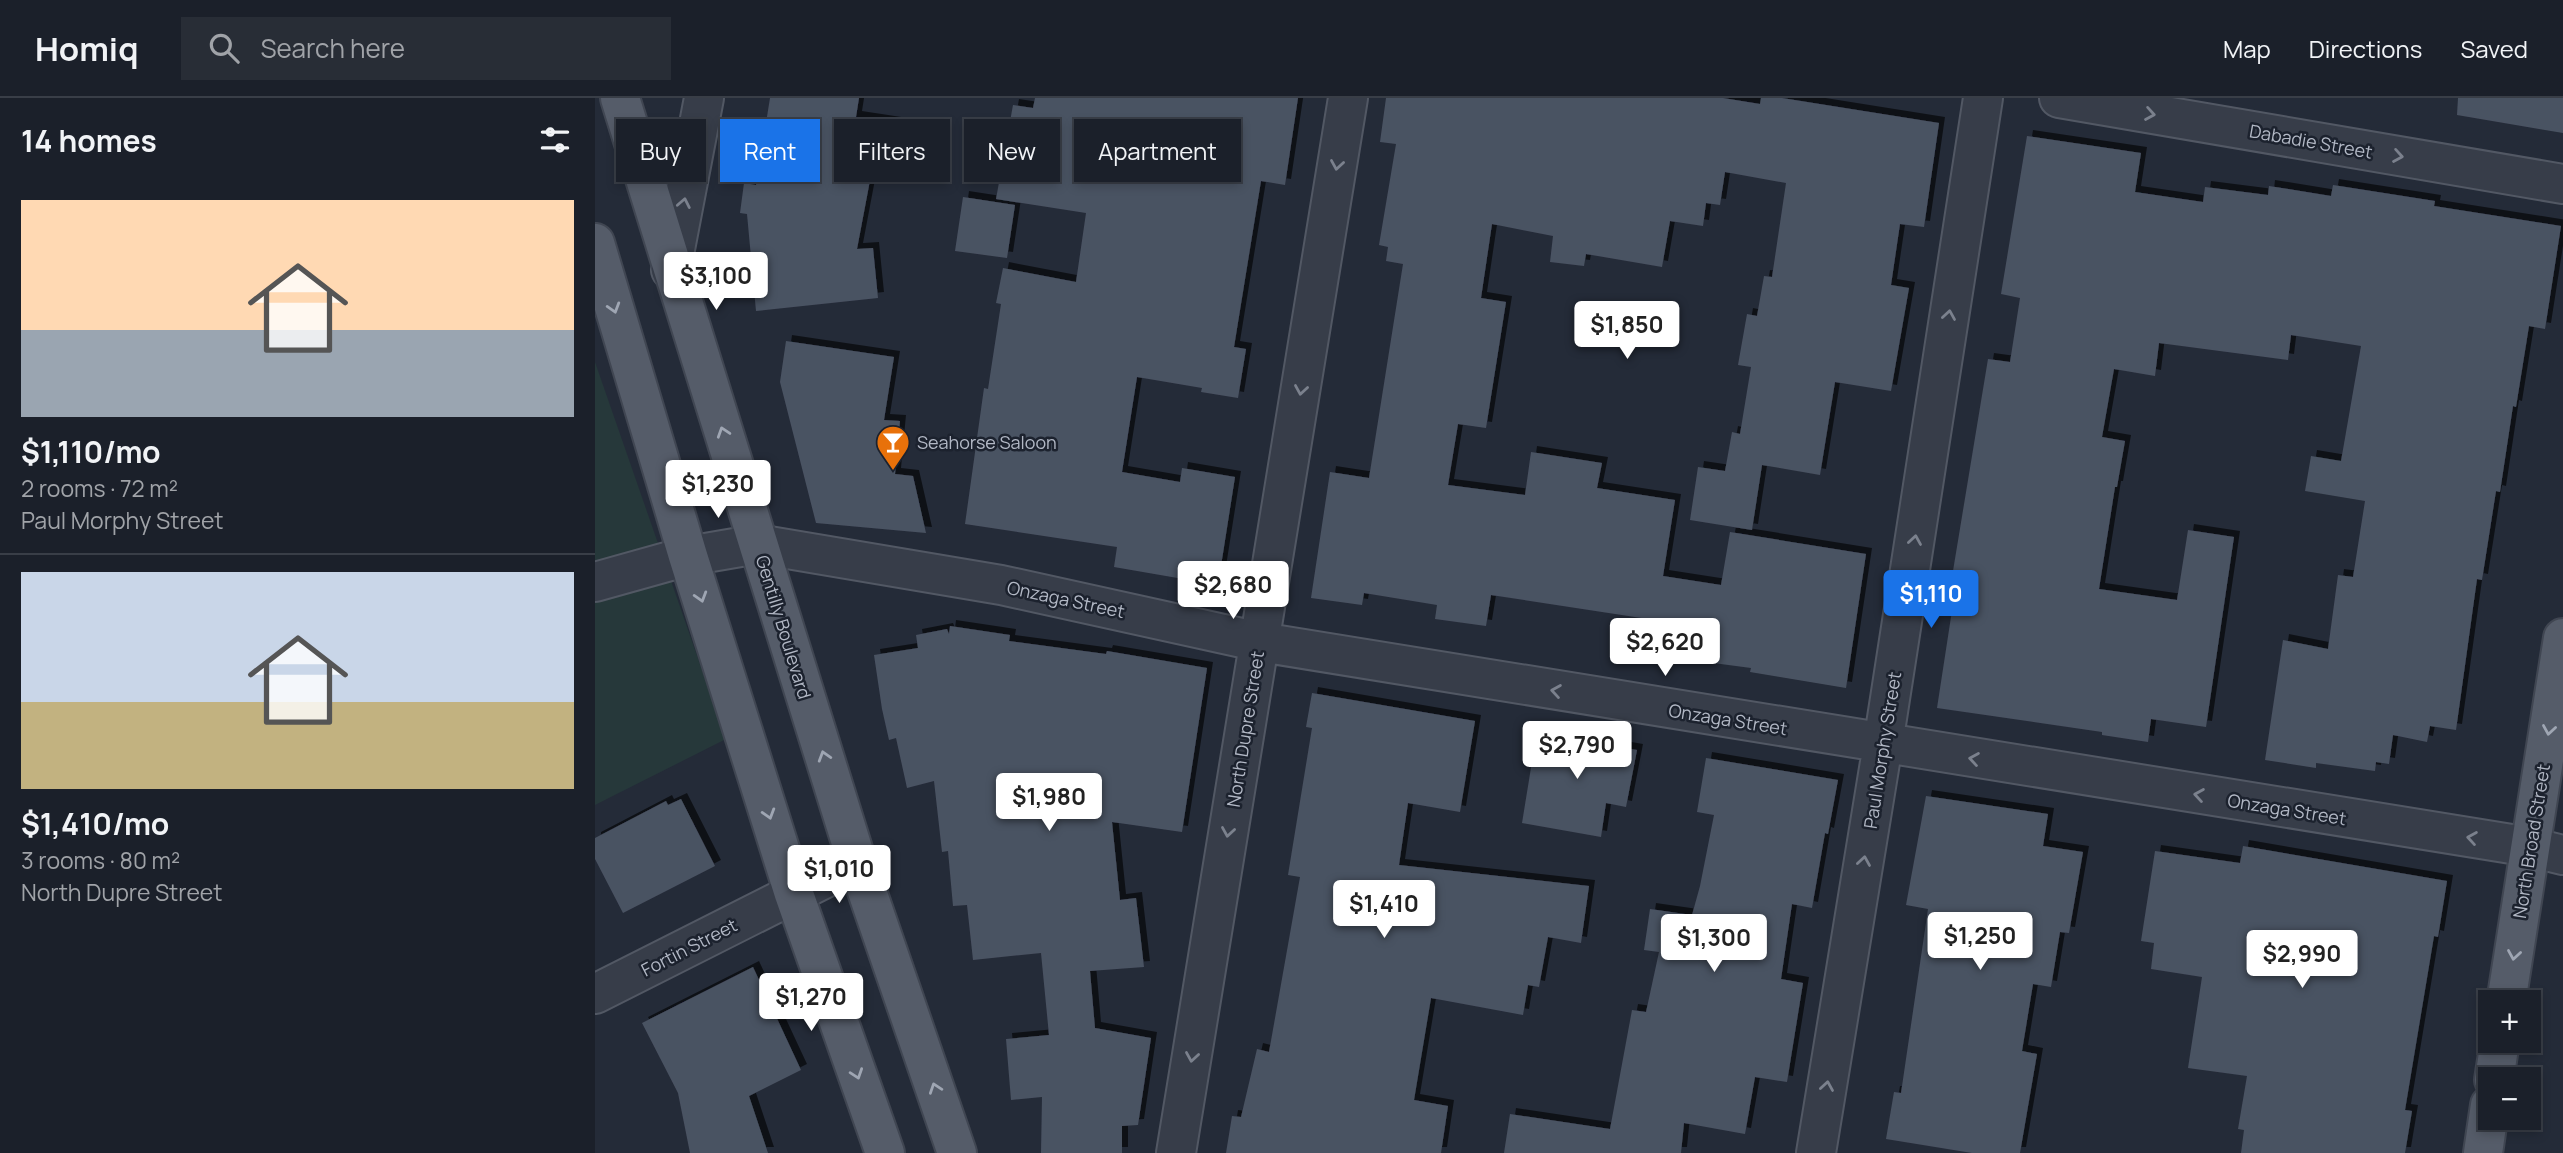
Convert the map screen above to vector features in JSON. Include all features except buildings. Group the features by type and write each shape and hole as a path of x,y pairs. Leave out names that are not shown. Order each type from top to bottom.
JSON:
{"main road":[{"name":"Gentilly Boulevard","path":"620,98 671,270 857,862 957,1153"},
{"path":"595,243 688,556 794,894 885,1153"},
{"name":"North Broad Street","path":"2510,990 2547,851 2563,638"},
{"path":"2483,1153 2486,1130"}],"street":[{"path":"671,270 705,98"},
{"name":"North Dupre Street","path":"1176,1153 1348,98"},
{"name":"Paul Morphy Street","path":"1816,1153 1883,744 1983,98"},
{"name":"Dabadie Street","path":"2059,98 2563,184"},
{"name":"Onzaga Street","path":"595,582 688,556 758,544 1001,585 1260,642 2547,851"},
{"name":"Fortin Street","path":"595,994 857,862"}],"shaded area":[{"path":"595,362 726,739 595,805"}],"place":[{"name":"Seahorse Saloon","path":"893,472"}]}
